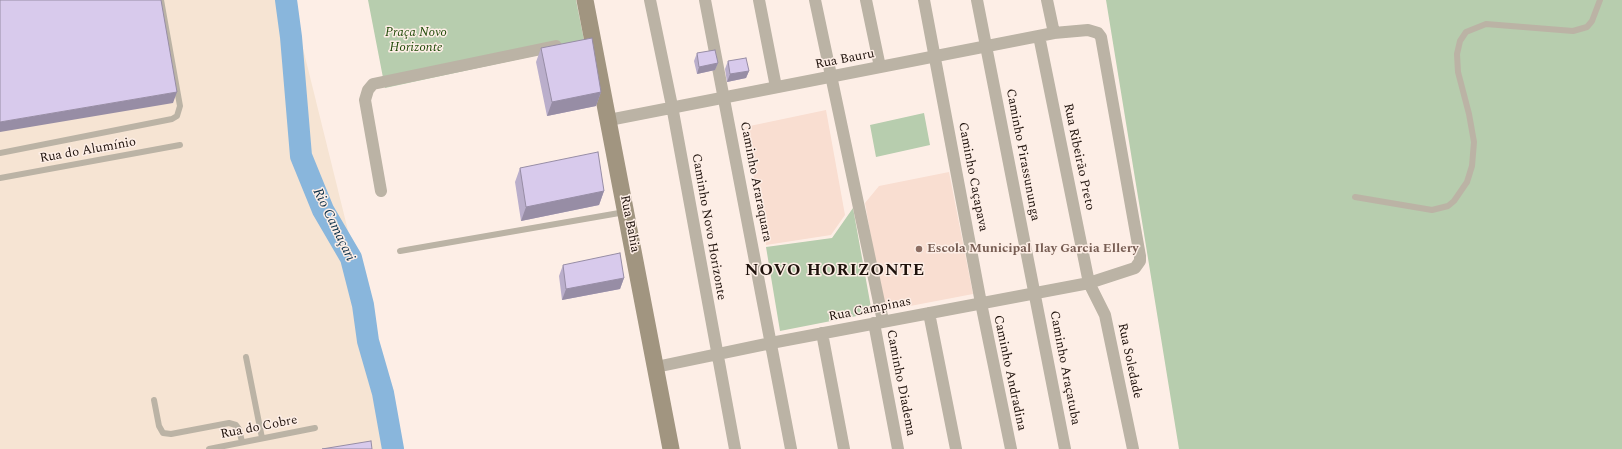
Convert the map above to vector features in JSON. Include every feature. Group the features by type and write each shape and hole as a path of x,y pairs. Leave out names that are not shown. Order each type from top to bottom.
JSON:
{"street":[{"name":"Rua Bahia","path":"585,0 580,41 609,120 671,449"},
{"name":"Caminho Novo Horizonte","path":"650,0 672,106 735,449"},
{"name":"Caminho Araraquara","path":"705,0 725,97 791,449"},
{"path":"759,0 776,87"},
{"name":"Caminho Diadema","path":"816,0 879,322 898,449"},
{"path":"866,0 880,67"},
{"name":"Caminho Caçapava","path":"924,0 981,303"},
{"name":"Caminho Pirassununga","path":"977,0 1035,293"},
{"path":"1047,0 1054,34"},
{"name":"Rua Bauru","path":"609,120 672,106 831,78 1039,36 1088,30"},
{"name":"Rua Campinas","path":"656,367 717,353 1089,283 1136,268 1140,261 1140,256 1101,37 1098,33 1088,30"},
{"name":"Rua Ribeirão Preto","path":"1039,36 1089,283"},
{"path":"380,192 365,100 368,90 373,84 580,41"},
{"name":"Rua Soledade","path":"1089,283 1105,315 1133,449"},
{"name":"Caminho Araçatuba","path":"1035,293 1066,449"},
{"name":"Caminho Andradina","path":"981,303 1011,449"},
{"path":"929,313 956,449"},
{"path":"822,333 844,449"}],"lane":[{"path":"0,153 172,119 177,116 180,106 162,0"},
{"path":"1355,197 1432,210 1448,206 1454,201 1467,182 1472,166 1474,142 1469,114 1458,72 1457,54 1460,42 1466,32 1486,24 1573,31 1587,27 1592,21 1600,0"},
{"name":"Rua do Alumínio","path":"0,178 180,146"},
{"path":"400,250 626,212"},
{"path":"246,357 262,438"},
{"path":"154,400 159,426 163,433 171,434 229,423 236,425 239,429 242,442"},
{"name":"Rua do Cobre","path":"209,449 315,428"}],"shaded area":[{"path":"0,0 291,0 402,449 0,449"},
{"path":"826,110 845,215 831,235 766,245 745,127"},
{"name":"Escola Municipal Ilay Garcia Ellery","path":"949,172 973,294 884,311 865,203 879,186"}],"green space":[{"name":"Praça Novo Horizonte","path":"368,0 576,0 585,45 385,88"},
{"path":"1106,0 1622,0 1622,449 1179,449"},
{"path":"924,113 930,145 876,157 870,125"},
{"path":"853,208 872,313 780,331 766,247 832,238"}],"building":[{"path":"0,0 161,0 177,92 0,122"},
{"path":"592,38 601,92 552,102 541,48"},
{"path":"715,50 718,63 699,67 697,53"},
{"path":"746,58 749,71 730,74 728,61"},
{"path":"598,152 604,191 526,207 520,168"},
{"path":"620,253 624,278 566,289 563,265"},
{"path":"371,441 372,449 322,449"}],"waterway":[{"name":"Rio Camaçari","path":"286,0 291,37 301,156 323,210 351,258 363,305 368,341 383,393 393,449"}],"place":[{"name":"Escola Municipal Ilay Garcia Ellery","path":"919,249"}],"district":[{"name":"NOVO HORIZONTE","path":"835,272"}]}
